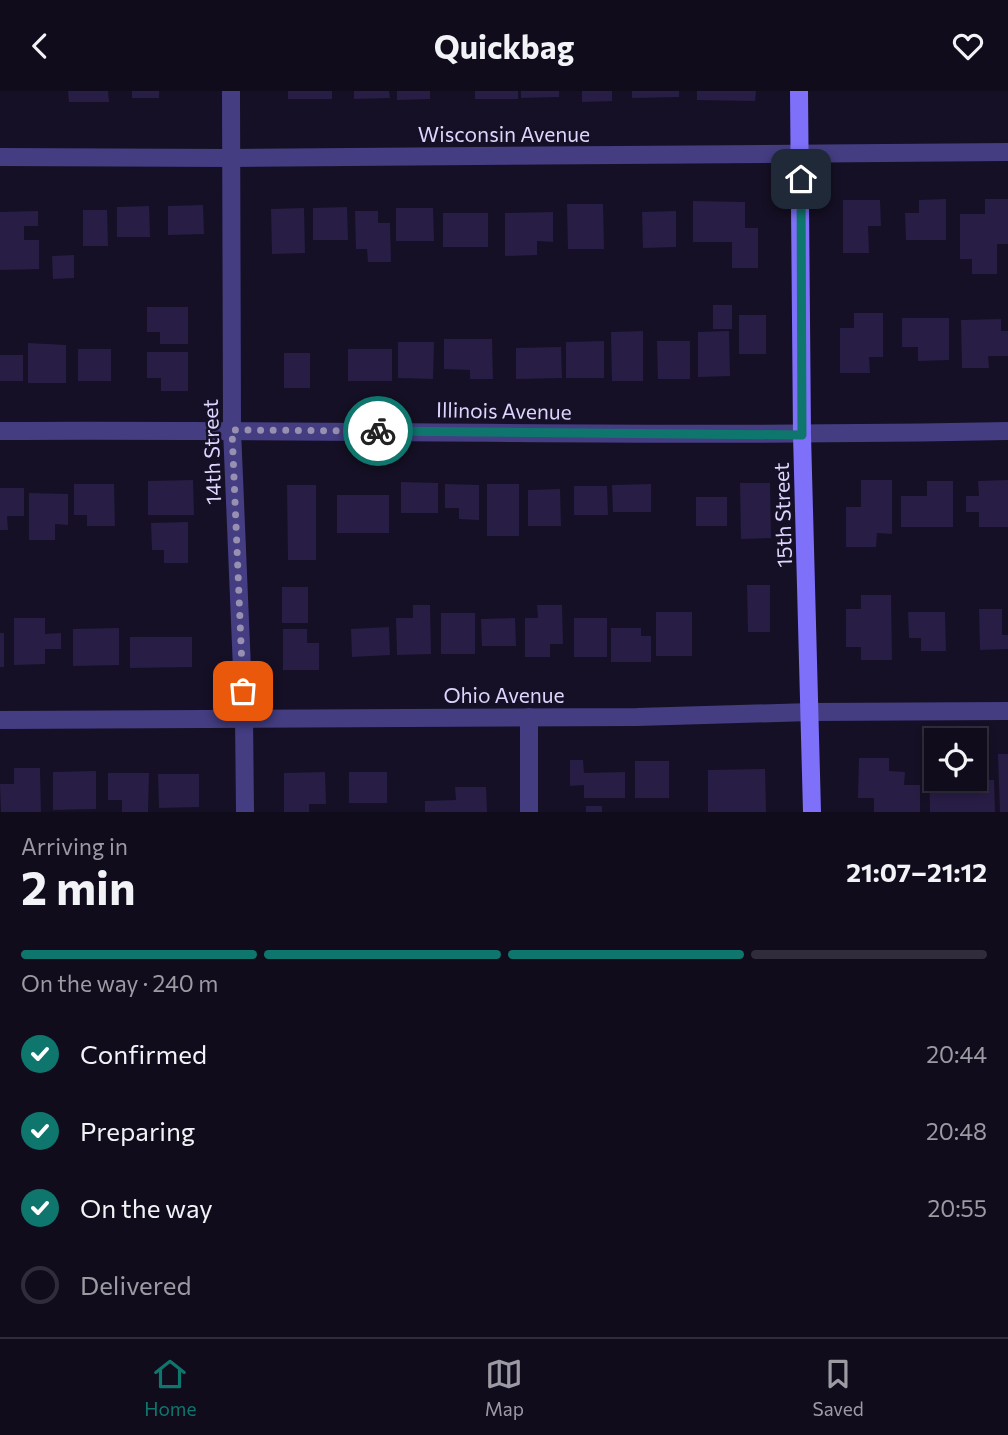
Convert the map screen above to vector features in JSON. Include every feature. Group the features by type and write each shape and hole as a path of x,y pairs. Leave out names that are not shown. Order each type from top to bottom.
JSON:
{"street":[{"name":"14th Street","path":"231,91 232,430 244,717 245,812"},
{"name":"15th Street","path":"799,91 802,435 812,812"},
{"name":"Wisconsin Avenue","path":"0,157 232,158 1008,152"},
{"name":"Illinois Avenue","path":"0,431 232,430 802,435 1008,431"},
{"name":"Ohio Avenue","path":"0,720 637,717 811,712 1008,711"},
{"path":"529,717 529,812"}],"building":[{"path":"68,91 108,91 109,102 69,102"},
{"path":"132,91 159,91 159,98 132,98"},
{"path":"288,91 332,91 332,99 288,99"},
{"path":"354,91 389,91 390,98 354,99"},
{"path":"397,91 430,91 430,99 397,100"},
{"path":"475,91 518,91 518,99 475,99"},
{"path":"521,91 559,91 559,97 521,98"},
{"path":"582,91 612,91 612,101 582,102"},
{"path":"632,91 679,91 679,97 632,98"},
{"path":"697,91 756,91 755,101 697,100"},
{"path":"946,199 946,240 906,240 905,213 919,213 919,200"},
{"path":"985,199 1008,199 1008,244 997,244 997,274 972,274 972,259 960,259 960,214 985,214"},
{"path":"843,200 880,200 881,226 868,226 869,253 843,253"},
{"path":"693,201 745,202 745,228 758,228 758,268 732,268 732,242 693,242"},
{"path":"567,204 603,204 604,249 568,249"},
{"path":"203,205 204,234 168,235 168,206"},
{"path":"149,206 150,237 117,237 117,207"},
{"path":"347,207 348,240 313,240 313,208"},
{"path":"304,208 305,253 272,254 271,209"},
{"path":"396,208 433,208 434,241 396,241"},
{"path":"83,210 107,210 108,246 83,246"},
{"path":"38,211 38,226 24,226 24,240 39,240 39,269 0,270 0,212"},
{"path":"355,211 378,211 378,223 390,223 391,262 368,262 367,249 356,249"},
{"path":"676,211 676,247 643,248 642,212"},
{"path":"553,212 553,242 537,241 537,255 505,256 505,213"},
{"path":"443,213 488,213 488,247 443,247"},
{"path":"74,255 74,278 53,279 52,256"},
{"path":"713,305 732,305 732,329 713,329"},
{"path":"147,307 188,307 188,344 160,344 160,332 147,332"},
{"path":"854,313 883,313 883,357 869,357 870,373 840,373 840,328 854,328"},
{"path":"739,315 766,315 766,354 739,354"},
{"path":"902,318 949,318 949,360 918,361 918,347 902,347"},
{"path":"1001,319 1001,331 1008,331 1008,356 988,356 989,368 962,368 961,320"},
{"path":"643,331 643,381 612,381 611,332"},
{"path":"729,331 730,376 698,377 698,332"},
{"path":"444,339 492,339 493,379 470,379 470,370 444,369"},
{"path":"604,341 604,378 566,378 566,342"},
{"path":"657,341 690,341 690,379 658,379"},
{"path":"398,342 434,342 433,379 398,378"},
{"path":"28,343 66,345 66,383 28,383"},
{"path":"561,347 562,378 516,379 516,348"},
{"path":"78,349 111,349 111,381 78,381"},
{"path":"348,349 392,349 392,381 348,381"},
{"path":"147,352 188,352 188,391 161,391 161,378 147,378"},
{"path":"284,353 310,353 310,388 284,388"},
{"path":"0,355 23,355 23,381 0,381"},
{"path":"193,480 194,515 148,515 148,481"},
{"path":"861,480 892,480 892,534 877,533 876,547 846,547 846,507 861,507"},
{"path":"1008,480 1008,527 979,527 979,512 966,512 966,496 979,496 978,481"},
{"path":"927,481 953,481 953,527 901,527 901,496 927,496"},
{"path":"401,482 438,483 438,513 401,513"},
{"path":"740,483 770,483 771,538 741,539"},
{"path":"74,484 114,484 115,526 87,526 87,515 74,515"},
{"path":"445,484 479,485 479,520 459,519 459,508 445,508"},
{"path":"487,484 519,484 519,536 487,536"},
{"path":"651,484 651,512 613,512 612,485"},
{"path":"287,485 316,485 316,560 288,560"},
{"path":"574,486 607,486 608,515 574,515"},
{"path":"0,488 24,488 24,516 7,516 8,530 0,530"},
{"path":"560,489 561,526 528,526 528,490"},
{"path":"29,493 68,494 68,525 55,524 55,540 29,540"},
{"path":"337,495 389,495 389,533 337,533"},
{"path":"696,497 727,497 727,526 696,526"},
{"path":"188,522 188,563 164,563 164,550 152,550 151,523"},
{"path":"747,585 770,585 770,632 748,632"},
{"path":"282,587 308,587 308,623 282,623"},
{"path":"861,595 891,595 892,660 861,660 861,647 846,647 846,609 861,609"},
{"path":"413,605 430,605 431,654 397,655 396,618 413,618"},
{"path":"537,605 562,605 563,644 550,644 550,657 525,657 525,618 538,618"},
{"path":"979,609 1002,609 1002,635 1008,635 1008,649 980,650"},
{"path":"656,612 692,612 692,656 656,656"},
{"path":"908,612 945,612 946,651 921,651 921,638 909,638"},
{"path":"441,613 475,613 475,654 441,654"},
{"path":"14,618 45,618 45,634 61,633 61,649 45,649 45,664 14,665"},
{"path":"515,618 516,646 482,646 481,619"},
{"path":"574,618 607,618 607,657 574,657"},
{"path":"389,627 390,655 352,657 351,629"},
{"path":"119,628 119,665 73,666 73,629"},
{"path":"611,628 641,628 641,636 651,636 651,662 611,662"},
{"path":"283,629 307,629 307,643 319,643 319,670 283,670"},
{"path":"0,633 4,633 4,667 0,667"},
{"path":"130,637 192,637 192,667 130,668"},
{"path":"998,754 1008,754 1008,812 1000,812"},
{"path":"859,758 889,758 889,771 905,772 904,785 920,785 920,812 874,812 874,798 858,798"},
{"path":"570,760 583,760 584,773 625,772 625,798 584,798 584,785 570,786"},
{"path":"635,761 669,761 669,798 635,798"},
{"path":"988,767 988,780 994,780 995,812 930,812 930,791 987,791"},
{"path":"14,768 40,768 41,812 1,812 0,784 14,784"},
{"path":"765,769 766,812 708,812 708,770"},
{"path":"96,771 96,809 53,810 53,772"},
{"path":"325,772 326,804 309,804 309,812 284,812 284,773"},
{"path":"349,772 387,772 387,803 349,803"},
{"path":"108,773 149,773 148,812 122,812 122,800 108,800"},
{"path":"158,774 199,774 199,807 159,808"},
{"path":"455,787 486,787 487,812 425,812 425,801 456,800"},
{"path":"586,806 602,806 602,812 586,812"}],"way so far":[{"path":"243,691 232,430 378,431"}],"route":[{"path":"378,431 802,435 801,179"}]}
